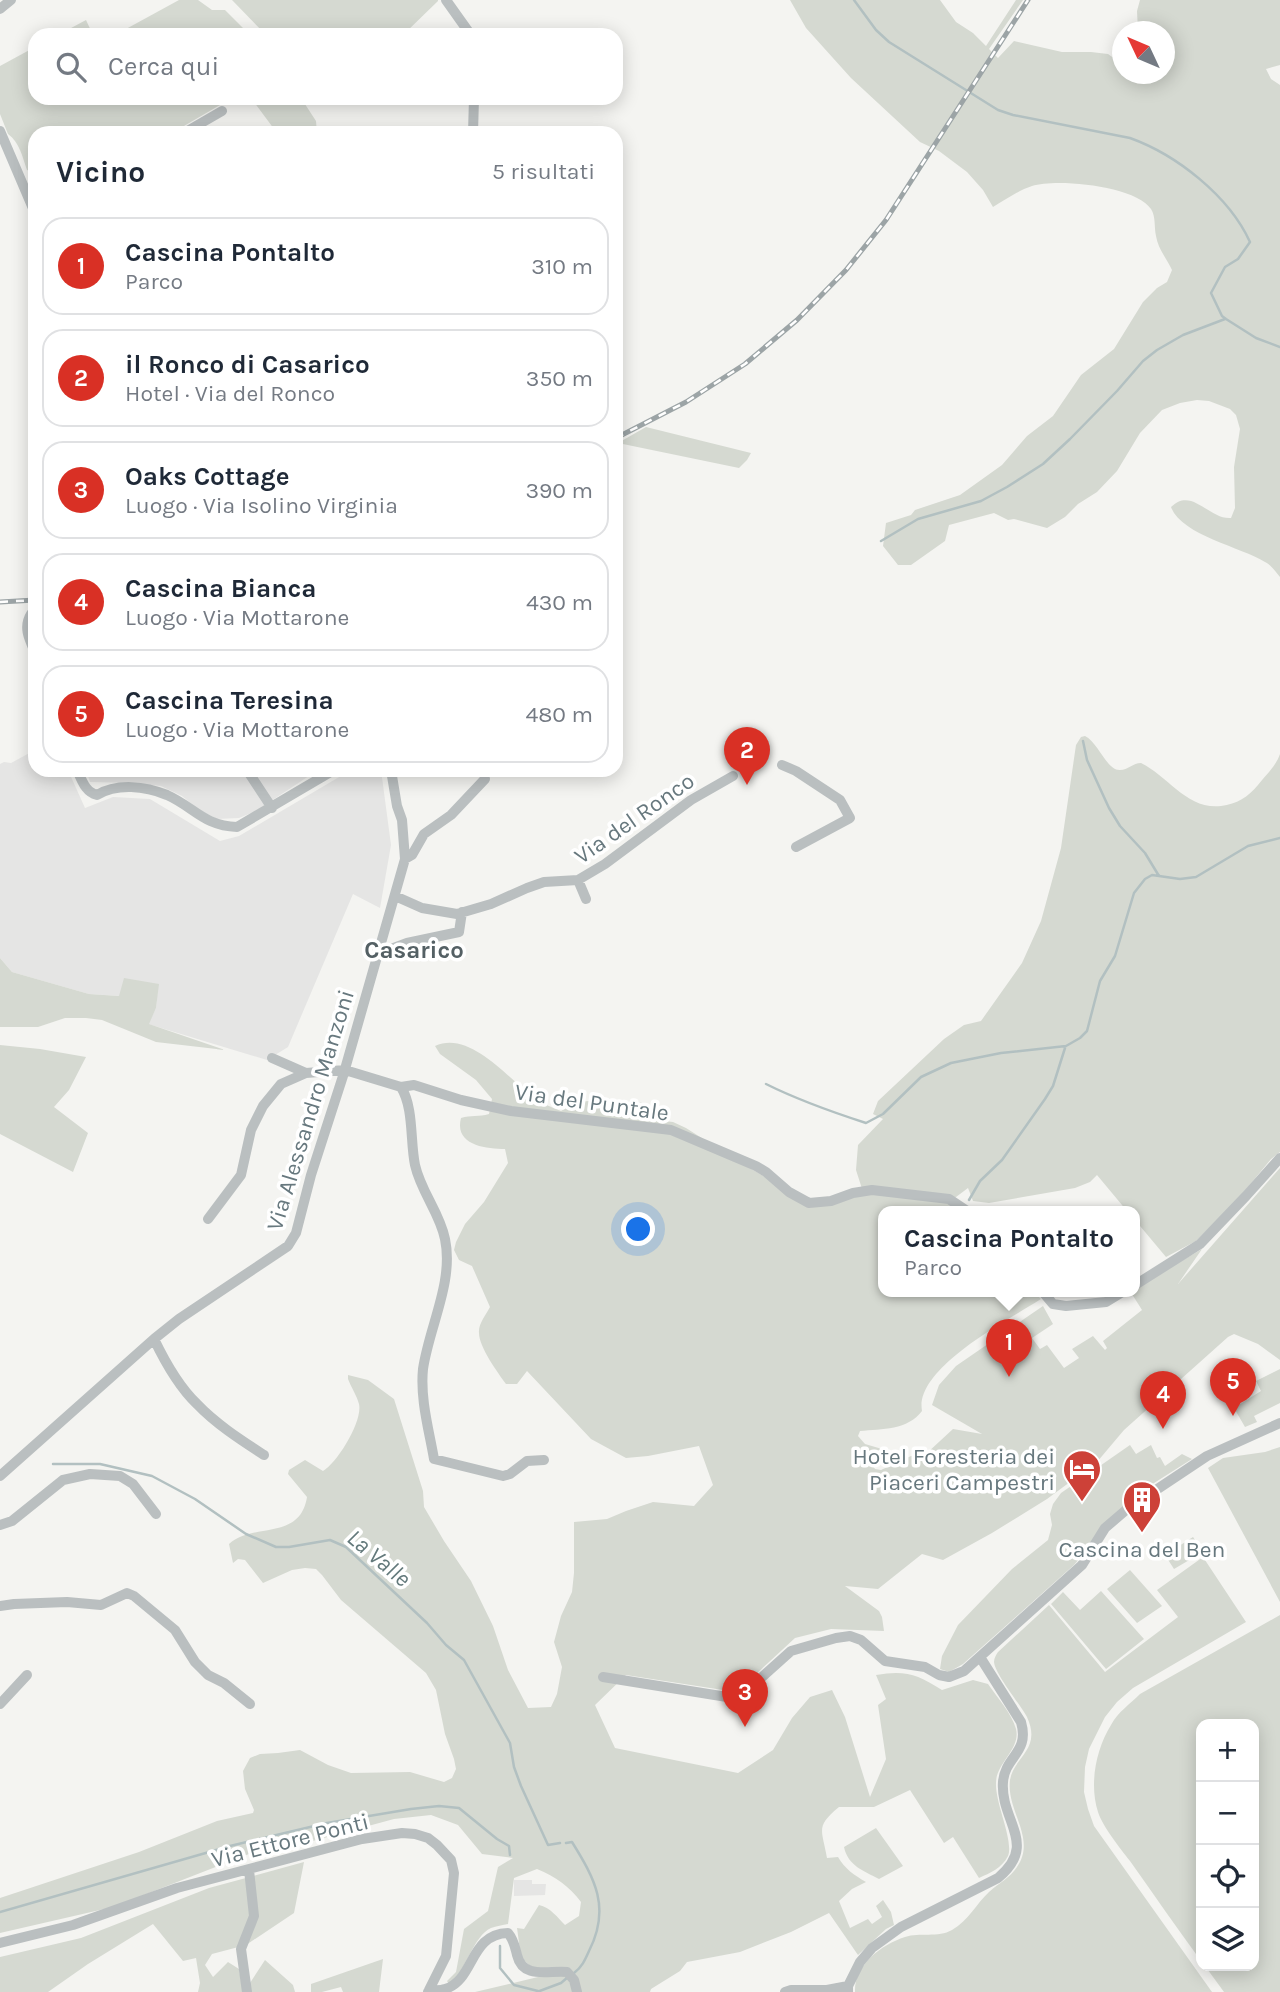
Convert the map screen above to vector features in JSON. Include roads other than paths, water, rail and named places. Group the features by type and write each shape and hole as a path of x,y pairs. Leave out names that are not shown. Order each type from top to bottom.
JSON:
{"street":[{"path":"0,9 11,0"},
{"path":"446,0 466,28"},
{"path":"473,126 474,105"},
{"path":"196,126 222,111"},
{"path":"1,139 28,198"},
{"path":"28,619 28,636"},
{"path":"782,765 840,800 850,818 796,847"},
{"name":"Via del Ronco","path":"395,896 422,908 457,914 491,904 544,882 578,880 605,864 691,800 733,776"},
{"path":"80,777 90,793 97,795 105,790 127,786 144,789 168,796 223,827 237,827 323,777"},
{"path":"252,777 272,808"},
{"name":"Via Alessandro Manzoni","path":"0,1476 154,1339 179,1319 288,1246 296,1233 405,859 402,820 392,777"},
{"path":"405,859 412,855 425,834 451,815 485,779"},
{"path":"578,880 586,900"},
{"path":"380,950 460,932 461,912"},
{"path":"272,1058 306,1073"},
{"path":"208,1219 241,1175 251,1130 263,1106 281,1084 306,1073 345,1070"},
{"name":"Via del Puntale","path":"345,1070 401,1087 414,1086 511,1111 671,1130 755,1166 789,1192 809,1203 872,1190 949,1199 960,1206"},
{"path":"401,1087 408,1103 415,1166 423,1191 438,1217 445,1240 447,1271 429,1338 422,1387 433,1459 503,1476 527,1461 544,1460"},
{"path":"1140,1282 1199,1244 1280,1158"},
{"path":"1048,1297 1054,1304 1066,1306 1106,1302 1114,1297"},
{"path":"154,1339 167,1366 196,1404 264,1455"},
{"path":"603,1677 736,1697 746,1692 791,1651 850,1636 860,1640 885,1661 925,1667 949,1677 964,1671 1082,1565 1105,1528 1126,1510 1208,1456 1280,1423"},
{"path":"0,1525 12,1521 63,1480 90,1474 120,1476 133,1484 156,1514"},
{"path":"0,1606 67,1602 101,1605 127,1593 175,1630 195,1662 208,1675 250,1704"},
{"path":"785,1992 848,1989 860,1962 872,1948 901,1927 998,1878 1013,1861 1018,1845 1004,1795 1003,1781 1008,1767 1022,1745 1024,1734 1021,1722 980,1657"},
{"path":"0,1704 27,1675"},
{"name":"Via Ettore Ponti","path":"0,1943 73,1925 177,1888 362,1839 402,1833 415,1834 428,1838 451,1860 454,1873 446,1956 429,1991"},
{"path":"247,1992 241,1949 254,1916 249,1870"},
{"path":"429,1991 443,1990 457,1984 480,1946 500,1933 508,1933 519,1962 526,1969 538,1973 568,1974 577,1992"}],"waterway":[{"path":"854,0 876,30 889,42 998,110 1130,138 1166,155 1200,179 1229,209 1250,242 1238,259 1225,267 1211,293 1222,316 1256,338 1280,347"},
{"path":"881,541 918,519 981,501 1043,464 1117,391 1143,361 1183,335 1225,319"},
{"path":"1083,741 1087,760 1109,808 1120,826 1145,853 1159,876"},
{"path":"766,1084 866,1123 883,1114 921,1077 951,1063 1001,1053 1066,1046 1087,1031 1100,981 1115,956 1134,893 1145,879 1152,875 1180,879 1196,877 1248,846 1280,838"},
{"path":"969,1200 980,1181 1002,1160 1045,1099 1053,1086 1065,1048"},
{"name":"La Valle","path":"53,1464 100,1464 152,1476 195,1499 246,1534 276,1547 330,1540 346,1547 464,1660 510,1743 521,1786 548,1845 560,1843"},
{"path":"0,1912 230,1846 327,1823 411,1809 439,1806 459,1808 509,1846 510,1855"},
{"name":"La Valle","path":"566,1843 572,1842 587,1869 593,1881 599,1907 596,1935 585,1960 574,1973"},
{"path":"500,1946 500,1968 514,1985 538,1991"},
{"name":"La Valle","path":"537,1992 561,1983 568,1977"}],"railway":[{"path":"623,434 686,402 745,364 797,320 846,270 886,220 1028,0"},
{"path":"0,602 28,600"}],"place":[{"name":"il Ronco di Casarico","path":"747,785"},
{"name":"Cascina Pontalto","path":"1009,1377"},
{"name":"Cascina Teresina","path":"1233,1416"},
{"name":"Cascina Bianca","path":"1163,1429"},
{"name":"Hotel Foresteria dei Piaceri Campestri","path":"1082,1503"},
{"name":"Cascina del Ben","path":"1142,1534"},
{"name":"Oaks Cottage","path":"745,1727"}],"district":[{"name":"Casarico","path":"414,950"}]}
